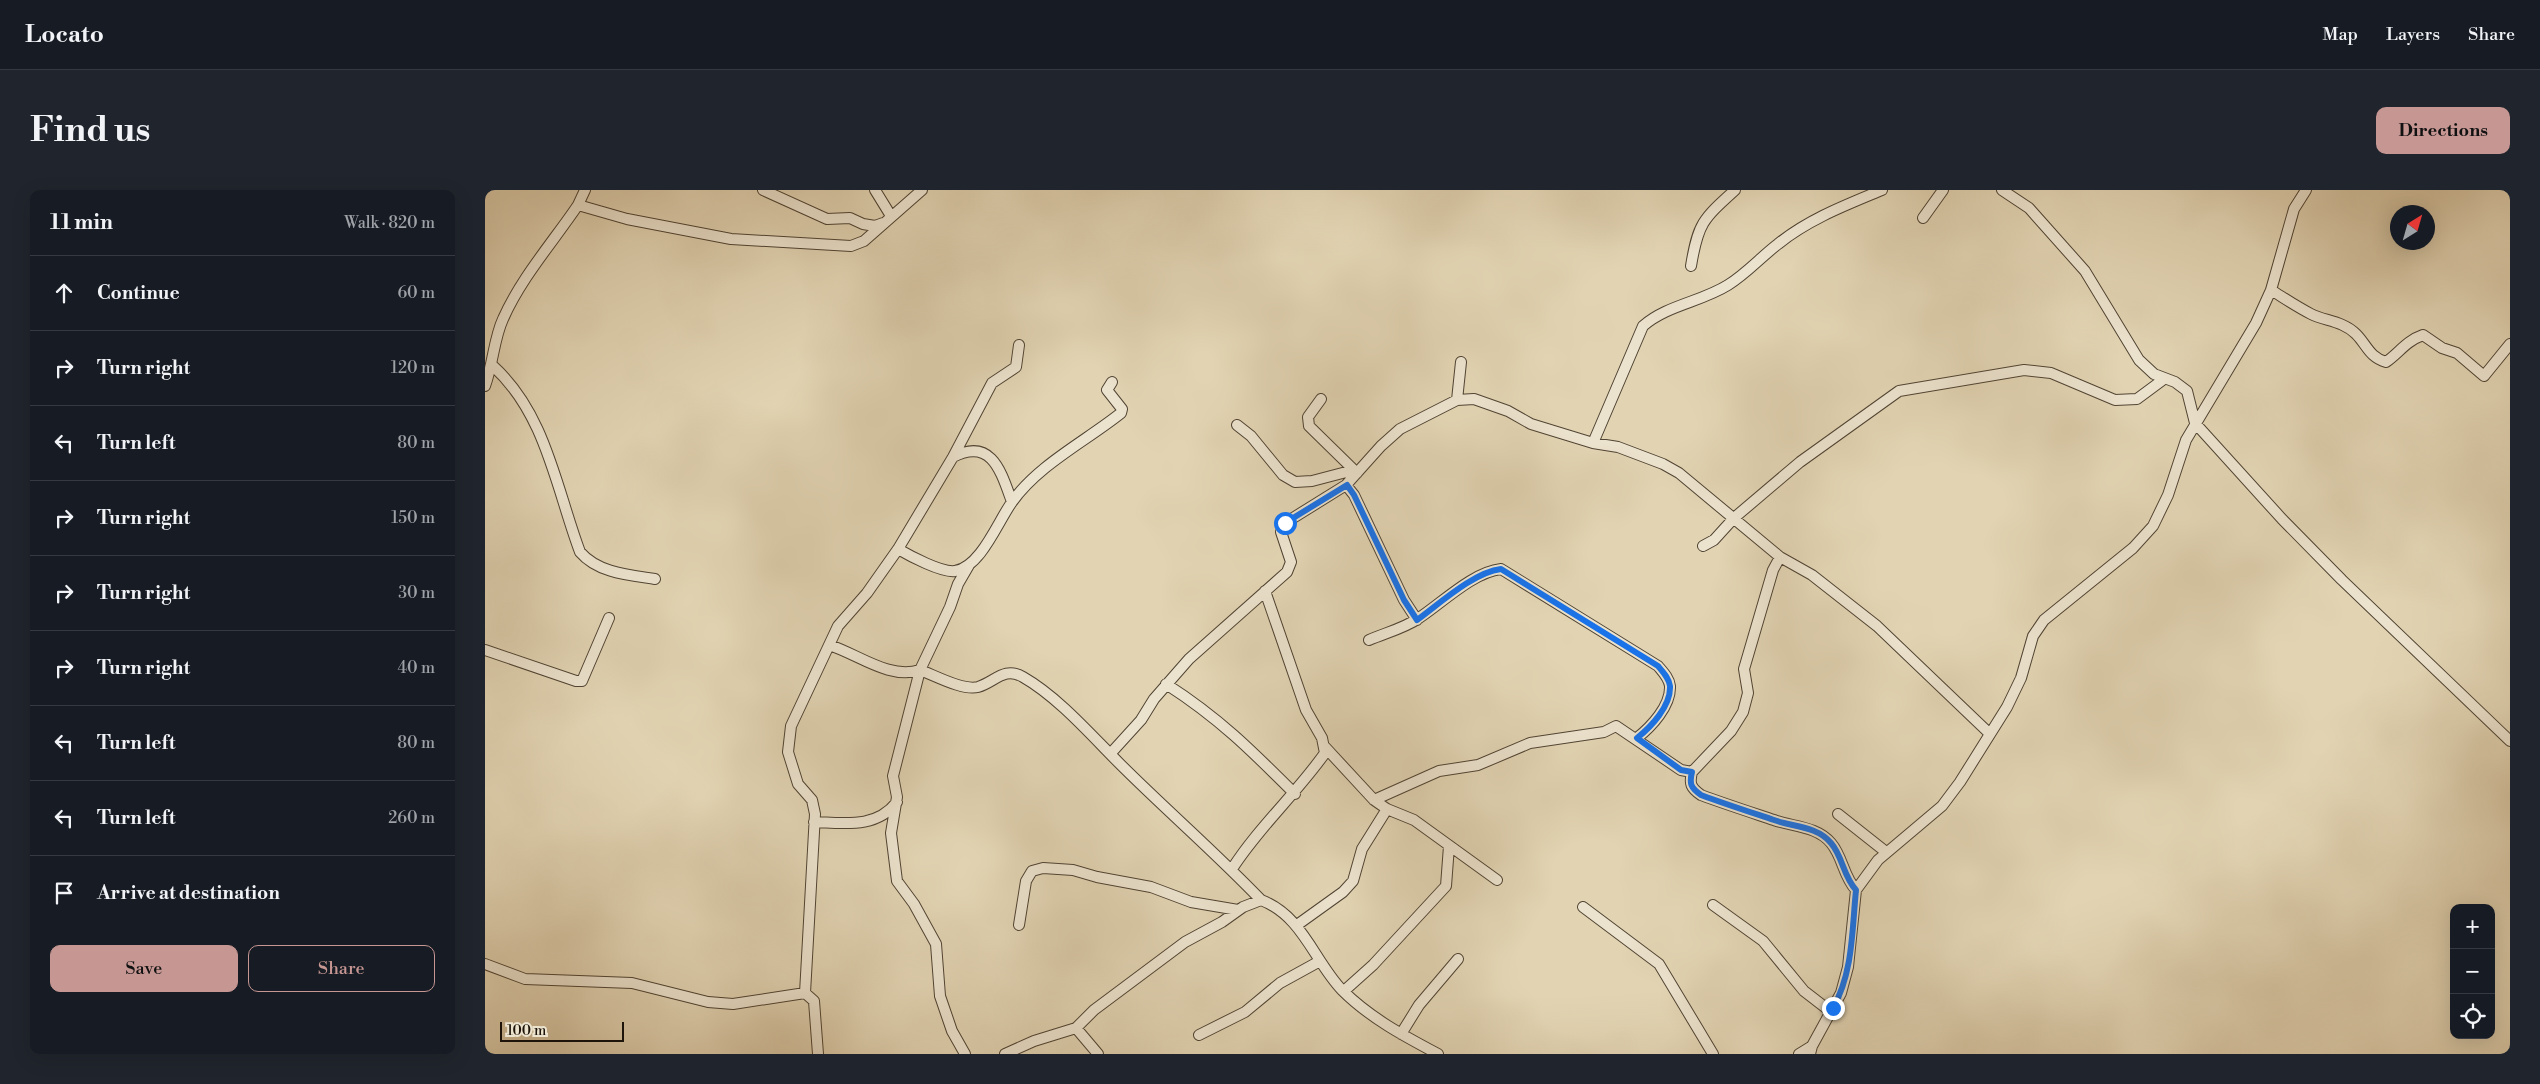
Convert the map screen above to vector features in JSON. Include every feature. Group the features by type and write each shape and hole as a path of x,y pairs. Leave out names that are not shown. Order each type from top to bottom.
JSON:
{"street":[{"path":"485,386 493,366 503,319 517,294 578,205 585,190"},
{"path":"763,190 827,218 850,218 863,224 875,226 887,220"},
{"path":"875,190 887,220"},
{"path":"578,205 691,233 741,240 851,246 864,241 922,190"},
{"path":"1691,266 1696,236 1700,225 1735,190"},
{"path":"1593,443 1643,326 1656,315 1700,300 1730,284 1779,243 1824,214 1882,190"},
{"path":"1923,218 1943,190"},
{"path":"2002,190 2029,208 2085,270 2139,360 2154,374 2175,382 2187,391 2191,415 2195,423 2281,519 2510,741"},
{"path":"1799,1054 1811,1050 1841,993 1848,967 1856,890 1887,852 1942,806 2015,692 2033,636 2044,620 2133,548 2153,526 2168,495 2186,440 2256,323 2271,290 2294,209 2306,190"},
{"path":"2271,290 2312,315 2335,321 2356,334 2367,351 2377,360 2386,362 2398,354 2400,348 2412,339 2423,335 2443,348 2457,353 2484,376 2510,344"},
{"path":"805,993 815,822 812,800 799,784 788,752 791,726 843,619 867,593 898,549 953,457 991,383 1016,367 1019,345"},
{"path":"1457,400 1461,362"},
{"path":"493,366 508,380 532,414 580,552 586,559 602,568 655,579"},
{"path":"1703,546 1713,540 1734,518 1800,462 1899,391 2024,370 2051,373 2115,400 2137,399 2164,379"},
{"path":"965,1054 952,1031 940,996 936,944 914,904 897,881 891,833 897,802 893,776 920,670 950,607 958,584 969,565 988,542 1012,502 1026,485 1121,413 1122,409 1107,390 1112,382"},
{"path":"1321,399 1308,417 1309,426 1355,472"},
{"path":"1111,753 1141,720 1166,684 1189,659 1291,566 1281,532 1285,523 1347,485 1355,472 1400,429 1457,400 1474,399 1508,411 1531,424 1593,443 1618,447 1663,464 1694,484 1780,557 1812,575 1877,626 1989,733"},
{"path":"1237,426 1251,436 1283,475 1295,482 1312,481 1355,472"},
{"path":"953,457 963,452 984,452 992,459 1001,473 1012,502"},
{"path":"1347,485 1354,495 1404,600 1417,620"},
{"path":"898,549 946,570 956,571 969,565"},
{"path":"1780,557 1773,570 1744,669 1748,693 1743,712 1731,731 1692,772 1690,782 1692,789 1701,795 1777,821 1813,830 1826,838 1837,853 1847,881 1856,890"},
{"path":"1369,640 1417,620 1453,593 1492,570 1506,571 1658,666 1667,677 1670,687 1666,701 1650,728 1637,738"},
{"path":"1265,591 1306,710 1325,747 1374,800 1387,809 1414,820 1497,880"},
{"path":"485,650 560,676 582,681 609,618"},
{"path":"829,645 897,672 910,673 920,670 953,684 977,687 998,675 1007,673 1023,677 1056,703 1111,753 1232,869 1261,900 1278,908 1297,926 1320,961 1344,992 1373,1016 1438,1054"},
{"path":"1166,684 1197,704 1235,733 1295,794"},
{"path":"1374,800 1439,771 1478,765 1530,743 1605,732 1616,726 1637,738 1681,770 1692,772"},
{"path":"1232,869 1241,854 1295,794 1325,754 1325,747"},
{"path":"815,822 857,824 871,821 883,815 897,802"},
{"path":"1297,926 1343,892 1353,881 1362,849 1387,809"},
{"path":"1838,814 1887,852"},
{"path":"1344,992 1446,886 1449,846"},
{"path":"1019,925 1026,881 1033,871 1043,868 1073,870 1097,877 1151,887 1191,902 1238,910"},
{"path":"1005,1054 1034,1041 1076,1028 1094,1010 1185,942 1223,922 1238,910 1261,900"},
{"path":"1713,905 1763,941 1804,991 1827,1008 1833,1008"},
{"path":"1583,907 1659,964 1713,1054"},
{"path":"1401,1034 1404,1026 1419,1005 1459,959"},
{"path":"1199,1035 1245,1012 1279,983 1320,961"},
{"path":"485,964 525,979 632,983 708,1002 733,1004 805,993 814,1000 818,1054"},
{"path":"1076,1028 1098,1054"}],"route":[{"path":"1285,523 1347,485 1354,495 1404,600 1417,620 1453,593 1492,570 1501,569 1651,659 1667,677 1670,687 1666,701 1650,728 1637,738 1681,770 1692,772 1690,782 1692,789 1701,795 1777,821 1813,830 1826,838 1837,853 1847,881 1856,890 1848,967 1841,993 1833,1008"}]}
